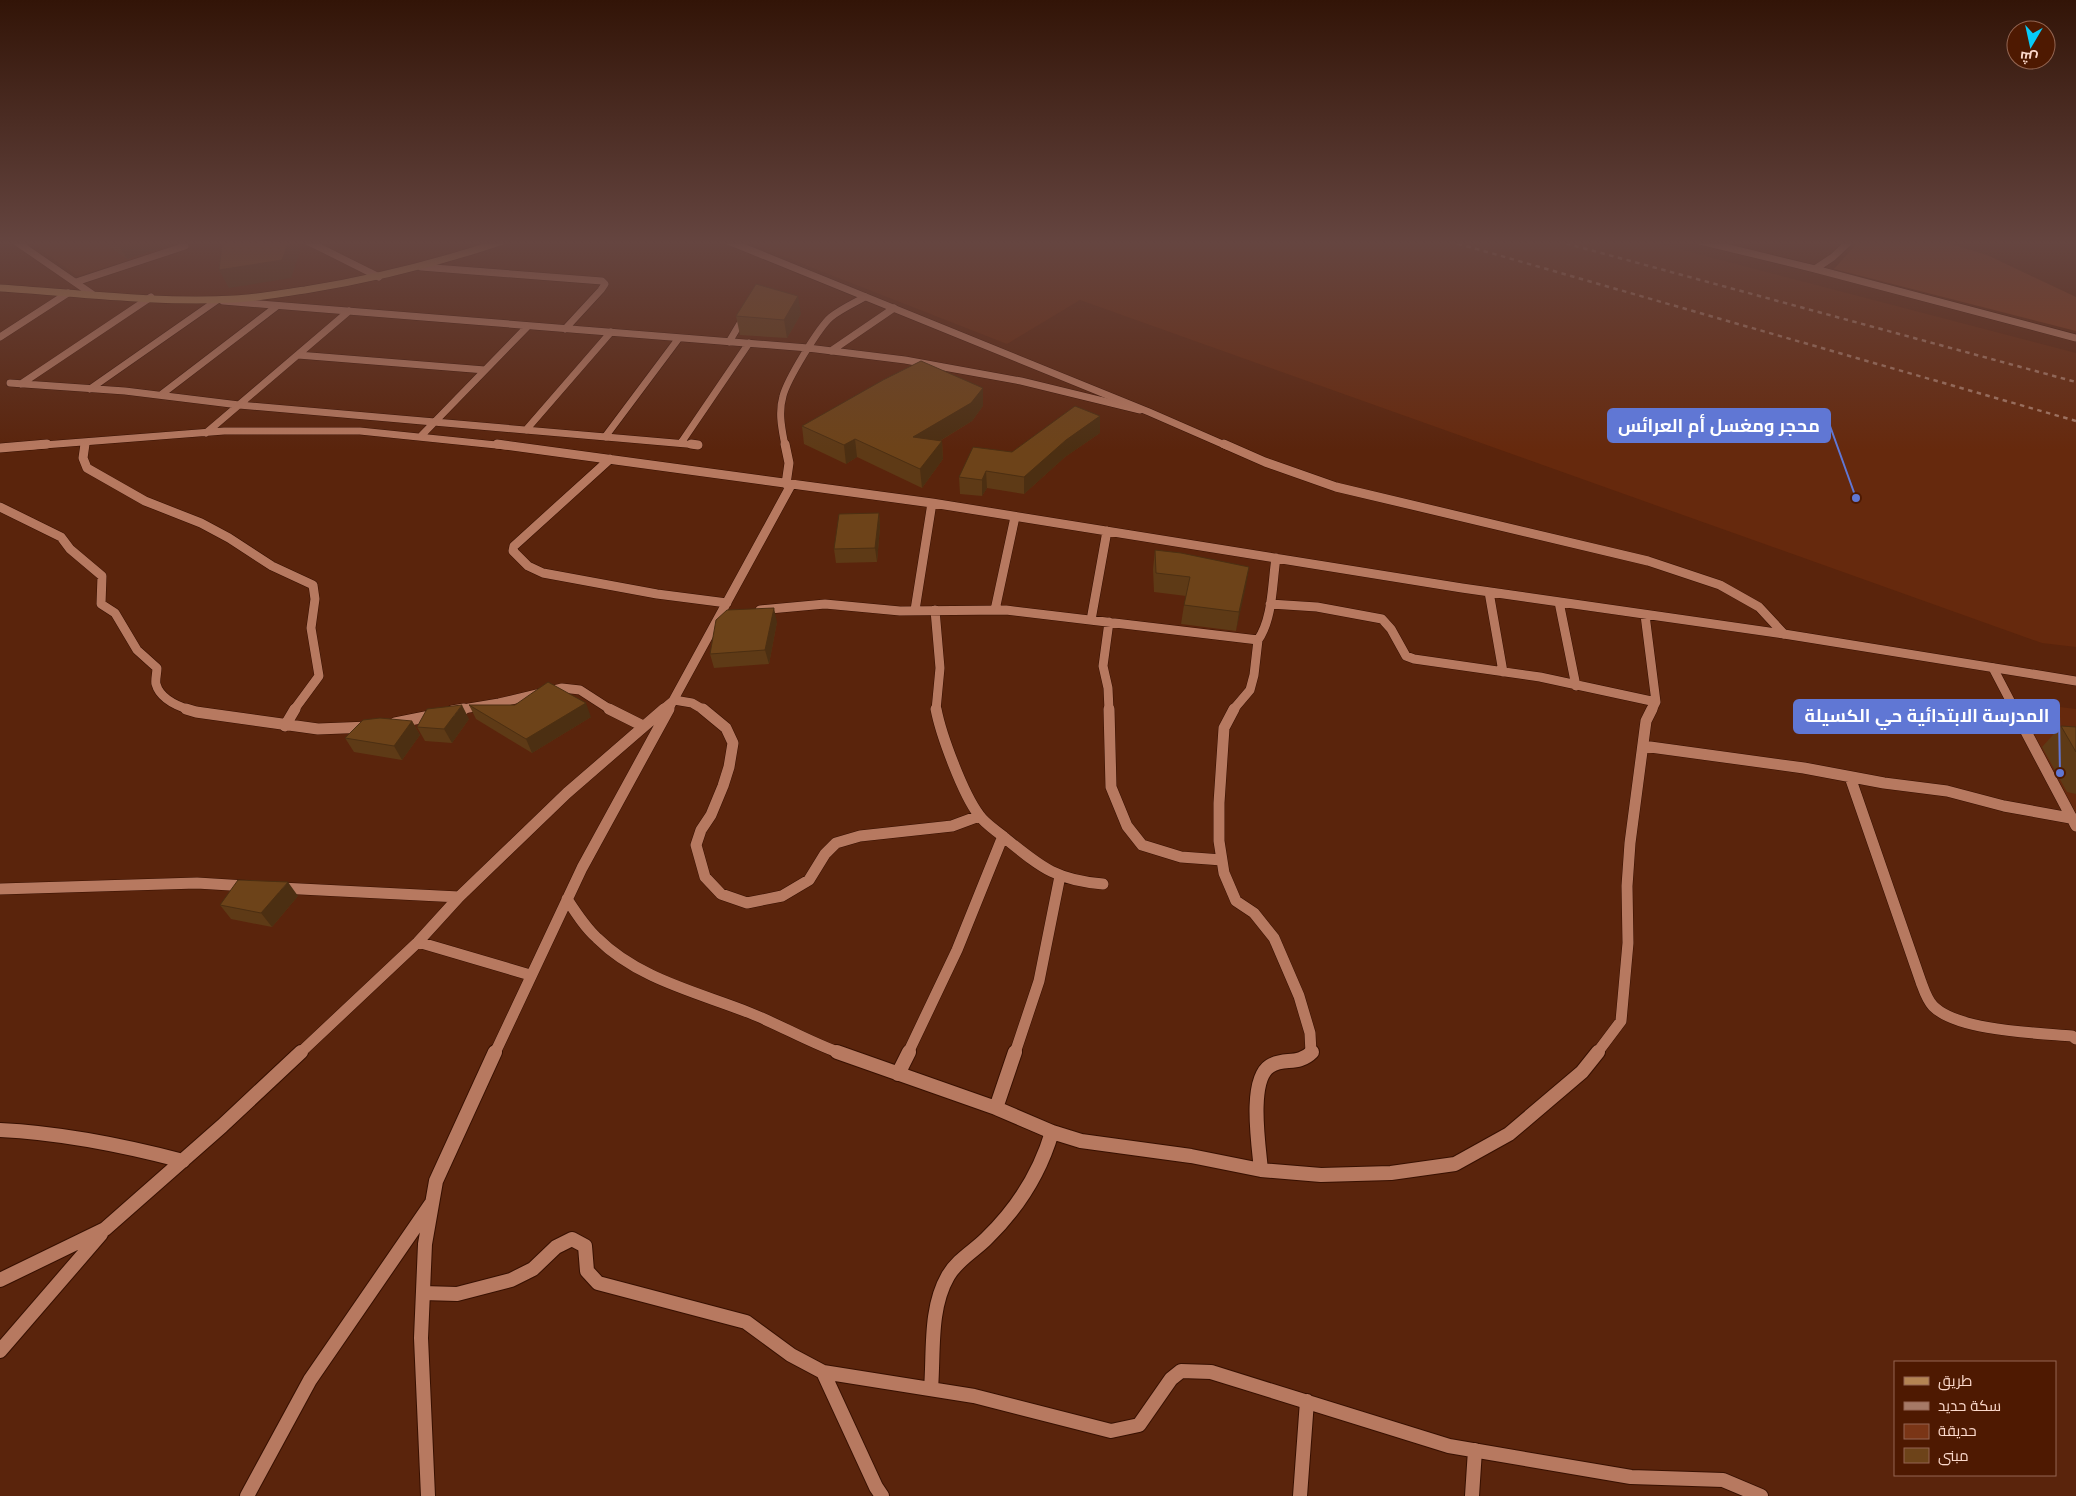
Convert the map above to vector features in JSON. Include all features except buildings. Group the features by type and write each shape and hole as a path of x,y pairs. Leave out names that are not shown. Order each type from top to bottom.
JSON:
{"street":[{"path":"0,337 40,311"},
{"path":"21,384 130,311"},
{"path":"90,389 202,311"},
{"path":"162,394 271,311"},
{"path":"206,433 349,311 808,348 905,360 1021,381 1149,412"},
{"path":"565,328 581,311"},
{"path":"729,342 747,311"},
{"path":"428,1496 421,1338 425,1244 436,1181 530,975 582,868 674,700 727,609 789,484 789,463 780,422 783,395 822,326 832,316 841,311"},
{"path":"831,351 890,311"},
{"path":"901,311 1149,412 1265,462 1336,487 1648,560 1711,582 1759,607 1784,634"},
{"path":"1973,311 2076,338"},
{"path":"421,436 528,326"},
{"path":"526,430 611,332"},
{"path":"605,436 679,338"},
{"path":"681,443 749,343"},
{"path":"298,355 485,370"},
{"path":"10,383 196,397 238,405 698,445"},
{"path":"0,448 206,433 360,431 421,436 610,458 932,504 1489,592 1784,634 2076,681"},
{"path":"86,442 82,452 83,461 87,468 145,502 200,523 229,538 272,566 313,586 315,599 311,628 319,676 298,704 285,726"},
{"path":"610,458 526,534 514,546 513,551 528,566 543,573 727,609"},
{"path":"915,610 932,504"},
{"path":"0,507 60,537 70,549 102,576 102,604 114,613 137,650 157,668 156,684 163,695 174,706 196,712 285,726 318,729 382,725 507,701 562,688 580,690 614,712 643,726"},
{"path":"995,610 1015,517"},
{"path":"1091,620 1107,531"},
{"path":"1261,1170 1257,1109 1260,1074 1267,1067 1275,1063 1303,1059 1312,1052 1310,1033 1299,996 1274,938 1254,913 1236,901 1224,873 1219,841 1219,803 1224,728 1230,713 1250,690 1254,676 1258,640 1262,636 1270,604 1276,558"},
{"path":"1489,592 1503,672"},
{"path":"1558,602 1576,686"},
{"path":"749,611 825,604 915,610 995,610 1258,640"},
{"path":"1270,604 1317,607 1382,619 1387,622 1406,656 1414,659 1540,677 1656,702"},
{"path":"936,610 940,668 935,705 938,726 963,785 979,816 1041,867 1079,882 1103,884"},
{"path":"567,899 578,919 601,944 628,964 667,983 722,1002 795,1032 821,1046 996,1108 1052,1132 1082,1141 1191,1156 1261,1170 1322,1174 1391,1173 1455,1164 1509,1134 1582,1072 1621,1021 1628,943 1627,886 1630,843 1646,721 1656,702 1645,615"},
{"path":"1109,622 1103,666 1108,688 1111,787 1127,826 1142,846 1181,857 1222,860"},
{"path":"1993,668 2075,821"},
{"path":"0,1351 105,1229 183,1161 418,942 459,897 567,793 674,700 692,703 703,709 726,728 733,743 729,767 723,786 711,815 701,830 696,845 704,877 721,894 747,903 782,896 809,880 825,854 836,843 860,836 952,826 979,816"},
{"path":"1643,746 1804,768 1948,792 2075,821"},
{"path":"1850,777 1924,989 1934,1008 1947,1016 1968,1023 2072,1036 2076,1039"},
{"path":"898,1074 957,950 1003,836"},
{"path":"996,1108 1039,981 1060,876"},
{"path":"0,889 197,883 459,897"},
{"path":"418,942 530,975"},
{"path":"0,1130 51,1133 122,1145 183,1161"},
{"path":"932,1389 935,1327 940,1295 948,1276 959,1261 986,1239 1011,1213 1045,1158 1052,1132"},
{"path":"248,1496 310,1380 432,1201"},
{"path":"0,1280 105,1229"},
{"path":"423,1293 457,1294 511,1280 533,1269 556,1247 572,1238 585,1246 587,1271 598,1283 746,1322 790,1355 824,1372 974,1396 1111,1431 1139,1425 1171,1379 1181,1371 1211,1372 1450,1446 1631,1477 1723,1480 1761,1496"},
{"path":"824,1372 876,1487 882,1496"},
{"path":"1300,1496 1307,1401"},
{"path":"1472,1496 1475,1450"}],"shaded area":[{"path":"922,311 1062,311 1007,344"},
{"path":"1110,311 1915,311 2076,353 2076,647 2042,643"},
{"path":"2052,706 2076,709 2076,818 2022,730"}],"green space":[{"path":"1997,311 2076,311 2076,331"}],"railway":[{"path":"1692,311 2076,421"},
{"path":"1814,311 2076,382"}],"place":[{"name":"محجر ومغسل أم العرائس","path":"1856,498"},
{"name":"المدرسة الابتدائية حي الكسيلة","path":"2060,773"}]}
